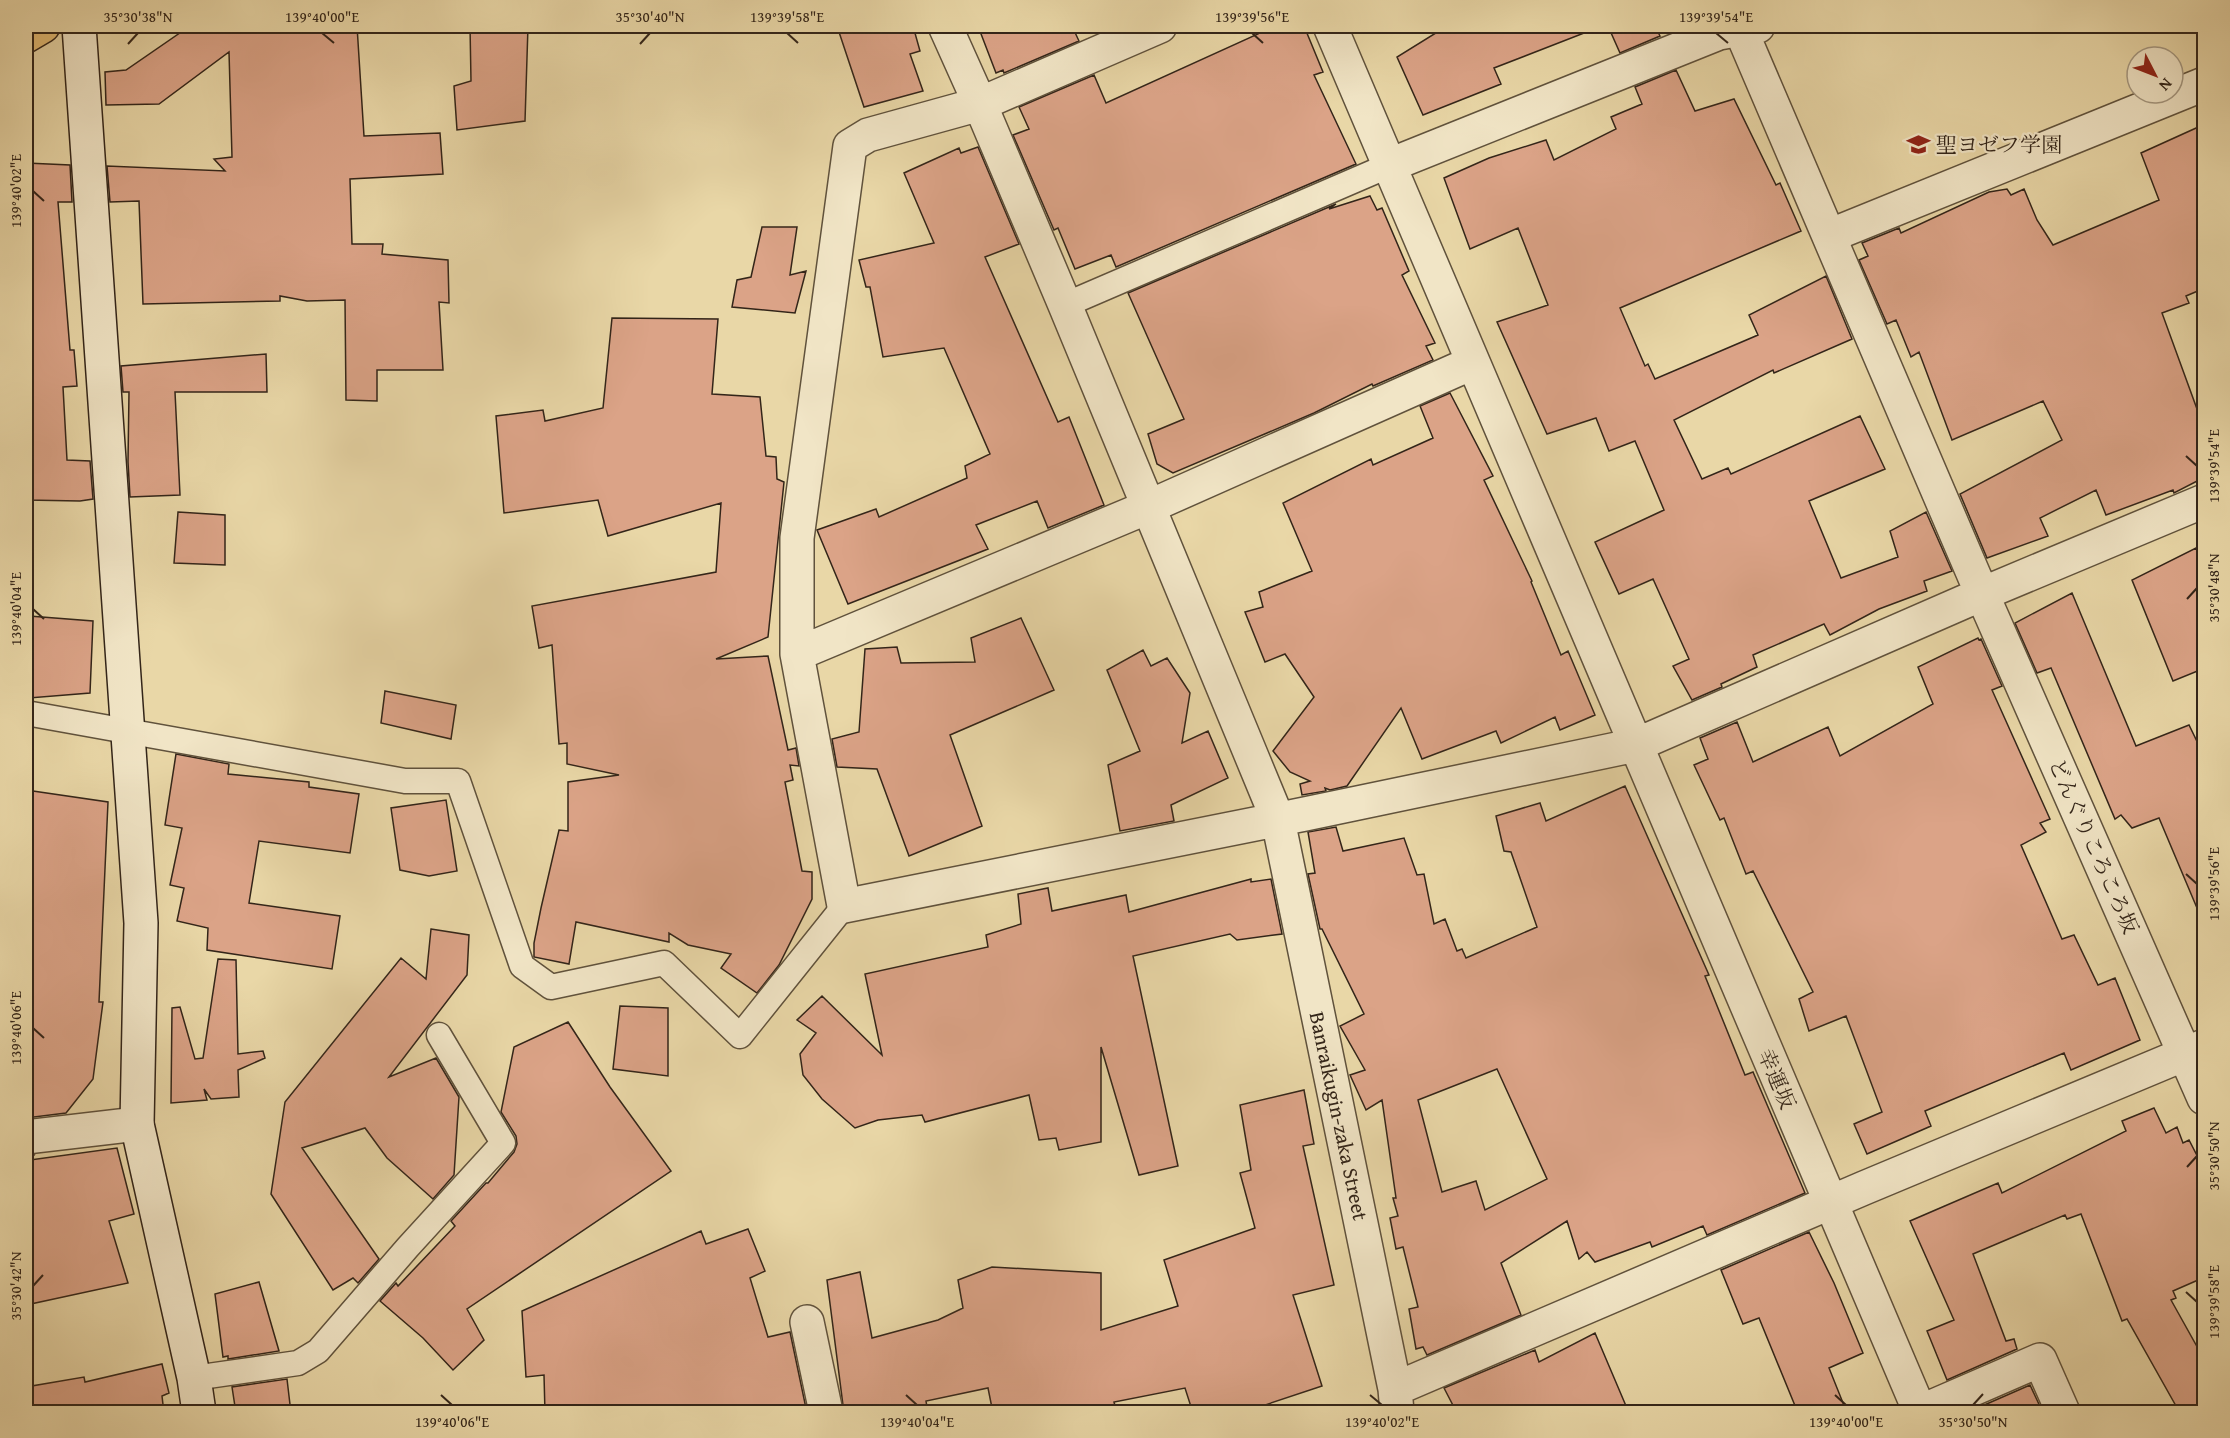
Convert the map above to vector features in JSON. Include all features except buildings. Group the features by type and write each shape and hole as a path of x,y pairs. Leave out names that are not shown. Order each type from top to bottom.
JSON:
{"main road":[{"path":"26,36 43,26"}],"street":[{"path":"79,26 141,923 137,1124 194,1378 199,1413"},
{"name":"Banraikugin-zaka Street","path":"945,26 1065,304 1278,820 1396,1401"},
{"path":"1160,26 980,104 868,135 850,146 797,538 797,654 844,906 1278,820 1636,745 1982,594 2205,501"},
{"name":"幸運坂","path":"1330,26 1829,1203 1920,1412"},
{"path":"1390,165 1719,33 1746,27"},
{"name":"どんぐりころころ坂","path":"1746,27 1829,236 1982,594 2195,1050 2205,1098"},
{"path":"1829,236 2205,84"},
{"path":"797,654 1148,507 1472,363"},
{"path":"1396,1401 1829,1203 2195,1050"},
{"path":"26,1137 137,1124"},
{"path":"807,1322 826,1413"},
{"path":"1920,1412 2040,1360 2063,1413"}],"lane":[{"path":"1065,304 1390,165"},
{"path":"26,713 405,781 458,781 522,966 551,987 664,963 740,1036 844,906"},
{"path":"194,1378 298,1363 318,1351 408,1246 503,1143 439,1035"}],"place":[{"name":"聖ヨゼフ学園","path":"1918,144"}]}
